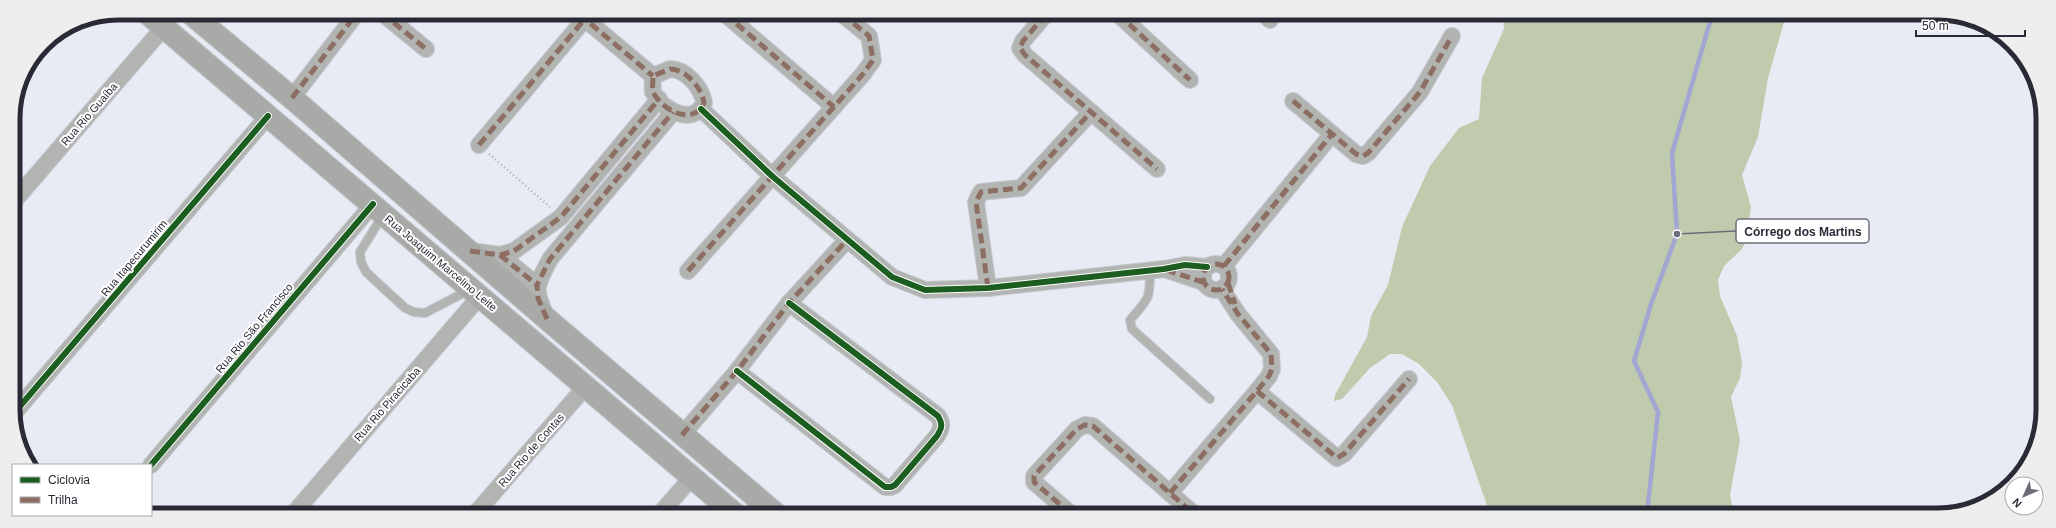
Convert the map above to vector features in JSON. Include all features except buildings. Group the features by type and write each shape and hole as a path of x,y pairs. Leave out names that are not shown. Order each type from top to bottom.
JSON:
{"main road":[{"name":"Rua Joaquim Marcelino Leite","path":"156,20 503,315 727,508"},
{"path":"198,20 255,69 292,98 547,319 769,508"},
{"path":"192,52 204,47 209,41 212,32"},
{"path":"238,91 238,81 241,76 247,70 255,69"},
{"path":"378,210 377,197 381,195 388,197 442,243 470,251"},
{"path":"503,315 532,329 595,384 603,386 610,384 615,376"}],"street":[{"path":"292,98 352,20"},
{"path":"391,20 426,49"},
{"path":"479,145 580,20"},
{"path":"590,20 653,76 653,91 673,112 677,114 690,115 701,109 704,103 698,87 676,69 670,69 653,76"},
{"path":"732,20 834,108"},
{"path":"688,271 834,108 873,60 869,36 849,20"},
{"path":"1041,20 1023,41 1020,48 1025,55 1157,169"},
{"path":"1128,20 1190,80"},
{"name":"Rua Rio Guaíba","path":"20,194 164,27"},
{"path":"1293,101 1356,154 1363,156 1368,153 1420,92 1452,36"},
{"path":"470,251 500,255 514,251 561,217 659,99"},
{"path":"701,109 772,176 846,241 892,278 925,290 988,288 1157,270 1185,265 1205,275 1213,290 1225,286"},
{"path":"547,319 538,298 537,285 550,259 673,112"},
{"path":"988,288 976,202 977,197 981,192 1021,188 1091,112"},
{"name":"Rua Itapecurumirim","path":"20,406 268,116"},
{"path":"1224,266 1332,134"},
{"name":"Rua Rio São Francisco","path":"152,464 378,210"},
{"path":"682,435 737,371 789,303 846,241"},
{"path":"500,255 537,285"},
{"path":"1170,493 1257,391 1269,376 1272,369 1271,354 1238,314 1225,286 1229,274 1224,266 1215,264 1205,275"},
{"name":"Rua Rio Piracicaba","path":"298,508 476,292"},
{"path":"737,371 885,487 895,485 937,436 942,429 942,423 938,416 789,303"},
{"path":"1257,391 1337,458 1344,454 1409,379"},
{"name":"Rua Rio de Contas","path":"480,508 586,386"},
{"path":"1064,508 1034,482 1034,476 1076,429 1085,426 1093,426 1187,508"},
{"path":"665,508 692,477"}],"lane":[{"path":"378,210 360,252 361,262 366,272 405,308 414,312 426,313 476,292"},
{"path":"1157,270 1148,300 1130,320 1132,330 1210,399"}],"path":[{"path":"479,145 561,217"}],"green space":[{"path":"1503,20 1785,20 1768,78 1758,137 1742,175 1751,207 1746,241 1742,249 1724,266 1718,280 1720,296 1737,336 1742,363 1740,378 1731,397 1740,440 1730,495 1733,508 1488,508 1452,405 1437,382 1419,364 1402,354 1390,354 1370,368 1342,399 1334,401 1335,395 1367,337 1371,316 1388,285 1402,227 1430,166 1459,128 1479,119 1482,78 1504,29"}],"waterway":[{"path":"1648,508 1658,412 1634,361 1651,304 1677,234 1672,153 1711,20"}],"marked path":[{"path":"292,98 352,20"},
{"path":"391,20 426,49"},
{"path":"479,145 584,20"},
{"path":"586,20 653,76"},
{"path":"732,20 834,107"},
{"path":"688,271 863,74 873,60 869,36 849,20"},
{"path":"1041,20 1023,41 1020,48 1025,55 1157,169"},
{"path":"1125,20 1190,80"},
{"path":"1293,101 1356,154 1363,156 1368,153 1420,92 1452,36"},
{"path":"670,69 682,72 692,80 700,91 704,103 699,110 693,114 685,115 670,110 657,99 653,92 653,76 670,69"},
{"path":"470,251 500,255 514,251 561,217 659,99"},
{"path":"547,319 538,298 537,285 550,259 673,112"},
{"path":"988,288 976,202 981,192 1021,188 1091,112"},
{"path":"1224,266 1332,134"},
{"path":"682,435 737,371 789,303 846,241"},
{"path":"500,255 537,285"},
{"path":"1216,264 1225,268 1229,277 1225,286 1216,290 1207,286 1203,277 1207,268 1216,264"},
{"path":"1166,270 1203,282"},
{"path":"1228,283 1235,304"},
{"path":"1170,493 1257,391 1269,376 1272,369 1271,354 1238,314 1222,289"},
{"path":"1257,391 1337,458 1344,454 1409,379"},
{"path":"1064,508 1034,482 1034,476 1077,429 1085,425 1093,426 1187,508"}],"cycle path":[{"path":"701,109 772,176 892,277 925,290 988,288 1164,269 1185,265 1207,267"},
{"path":"20,406 268,116"},
{"path":"152,464 373,204"},
{"path":"737,371 885,487 895,485 937,436 941,426 941,421 938,416 789,303"}],"place":[{"name":"Córrego dos Martins","path":"1677,234"}]}
